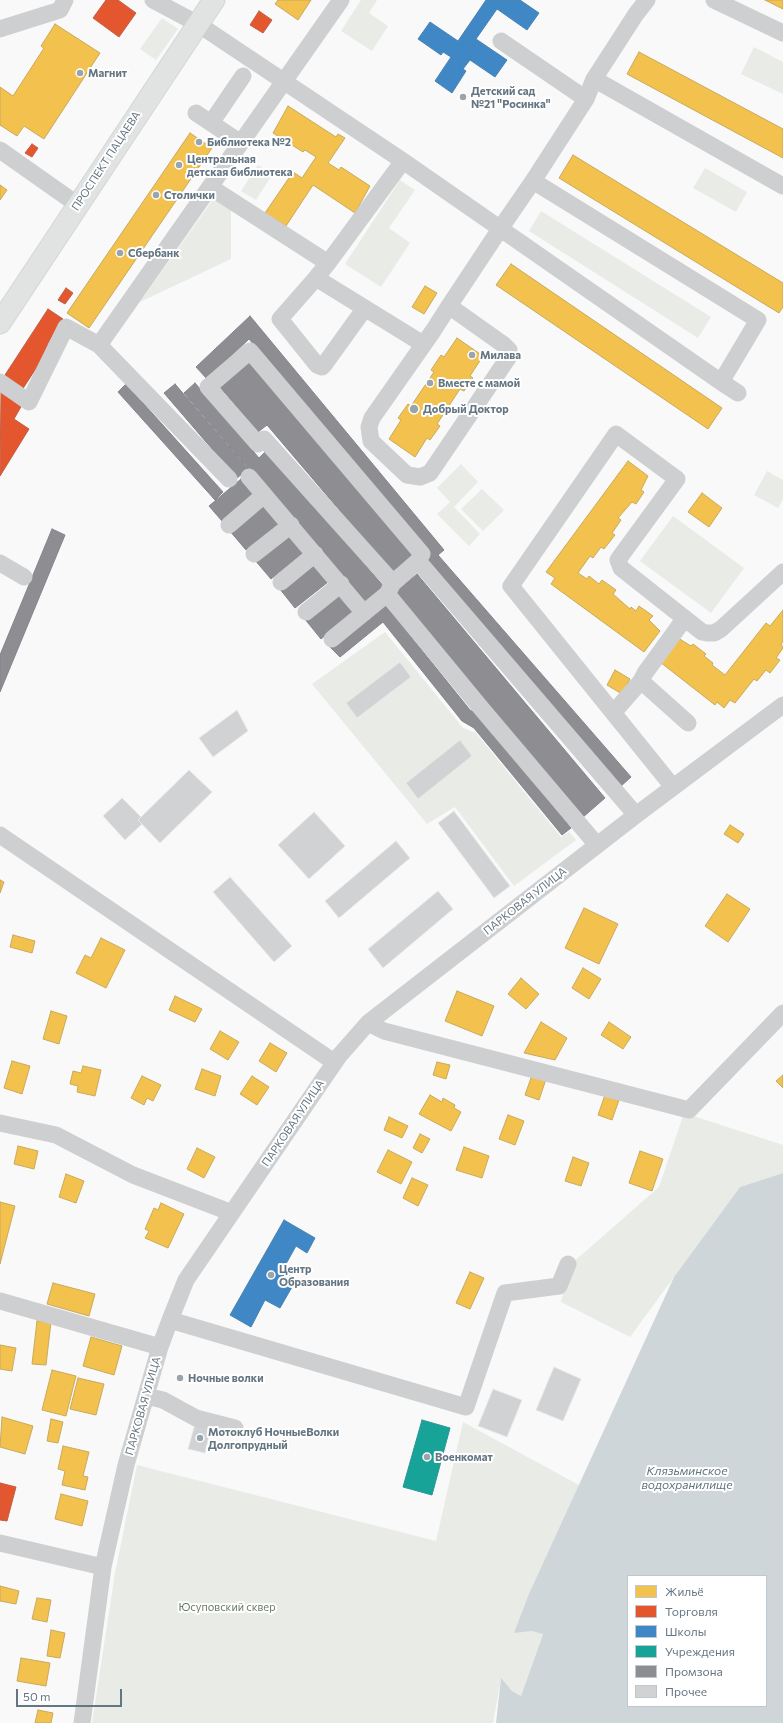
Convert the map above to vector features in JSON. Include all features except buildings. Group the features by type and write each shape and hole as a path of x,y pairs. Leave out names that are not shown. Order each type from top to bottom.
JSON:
{"main road":[{"name":"ПРОСПЕКТ ПАЦАЕВА","path":"0,323 214,0"}],"street":[{"path":"0,29 60,10 65,0"},
{"path":"153,0 198,24 403,161 738,393"},
{"path":"99,345 341,0"},
{"path":"449,306 504,344 509,350 508,358 430,473 420,477 407,475 371,441 369,427 372,418 533,181 586,99 594,79 636,14 647,0"},
{"path":"714,0 783,34"},
{"path":"501,41 586,99"},
{"path":"211,124 242,76"},
{"path":"594,79 783,186"},
{"path":"196,113 241,143"},
{"path":"0,150 78,205"},
{"path":"365,308 322,366 317,365 280,319 328,263 403,161"},
{"path":"533,181 758,320 721,382"},
{"path":"210,187 328,263"},
{"path":"316,278 423,344"},
{"path":"0,382 29,402 66,327 99,345 229,479"},
{"path":"332,639 364,613 390,589 418,561 422,554 250,351 208,387 258,444 264,439 390,589 486,714 597,845"},
{"path":"673,787 511,586 616,434 677,479 620,557 619,564 702,632 714,633 721,629 783,572"},
{"path":"249,477 364,613"},
{"path":"229,525 264,495"},
{"path":"254,554 291,525"},
{"path":"281,582 315,554"},
{"path":"418,561 636,815"},
{"path":"0,562 24,577"},
{"path":"306,612 341,584"},
{"path":"614,712 641,681 645,673 685,618"},
{"path":"641,681 688,723"},
{"name":"ПАРКОВАЯ УЛИЦА","path":"82,1723 102,1567 126,1465 160,1347 170,1320 186,1280 334,1062 368,1023 636,815 783,705"},
{"path":"0,835 334,1062"},
{"path":"368,1023 384,1031 689,1110 783,1013"},
{"path":"0,1123 56,1135 133,1175 232,1213"},
{"path":"170,1320 466,1407 505,1294 559,1286 568,1264"},
{"path":"0,1301 160,1347"},
{"path":"146,1396 164,1400 196,1418 235,1428"},
{"path":"0,1543 102,1567"}],"green space":[{"path":"361,0 377,0 369,13 388,26 372,51 341,31"},
{"path":"162,18 178,29 156,60 140,49"},
{"path":"754,47 783,62 783,94 741,74"},
{"path":"258,165 272,175 256,200 241,191"},
{"path":"705,168 747,192 736,212 693,188"},
{"path":"400,180 415,190 389,228 410,243 381,287 345,264"},
{"path":"214,198 231,209 231,259 140,302"},
{"path":"541,211 711,317 698,338 529,231"},
{"path":"461,464 478,482 454,507 480,534 469,546 437,514 450,502 437,488"},
{"path":"767,471 783,480 783,499 778,508 754,495"},
{"path":"482,489 504,510 483,531 461,509"},
{"path":"673,516 744,568 711,613 640,561"},
{"path":"385,632 463,728 476,733 561,837 569,832 576,840 514,886 455,807 427,824 312,684"},
{"path":"684,1113 783,1145 783,1173 740,1187 630,1337 561,1302 570,1265 659,1187"},
{"name":"Юсуповский сквер","path":"463,1422 579,1485 515,1632 532,1631 543,1633 521,1696 512,1691 501,1679 493,1723 92,1723 115,1573 137,1465 436,1541"}],"water":[{"name":"Клязьминское водохранилище","path":"783,1173 783,1723 496,1723 501,1678 512,1691 521,1696 543,1634 532,1631 514,1633 529,1594 674,1277 740,1187"}],"place":[{"name":"Магнит","path":"80,73"},
{"name":"Детский сад №21 \"Росинка\"","path":"463,97"},
{"name":"Библиотека №2","path":"199,142"},
{"name":"Центральная детская библиотека","path":"179,165"},
{"name":"Столички","path":"156,195"},
{"name":"Сбербанк","path":"120,253"},
{"name":"Милава","path":"472,355"},
{"name":"Вместе с мамой","path":"430,383"},
{"name":"Добрый Доктор","path":"414,409"},
{"name":"Центр Образования","path":"271,1275"},
{"name":"Ночные волки","path":"180,1378"},
{"name":"Мотоклуб НочныеВолки Долгопрудный","path":"200,1438"},
{"name":"Военкомат","path":"427,1457"}]}
